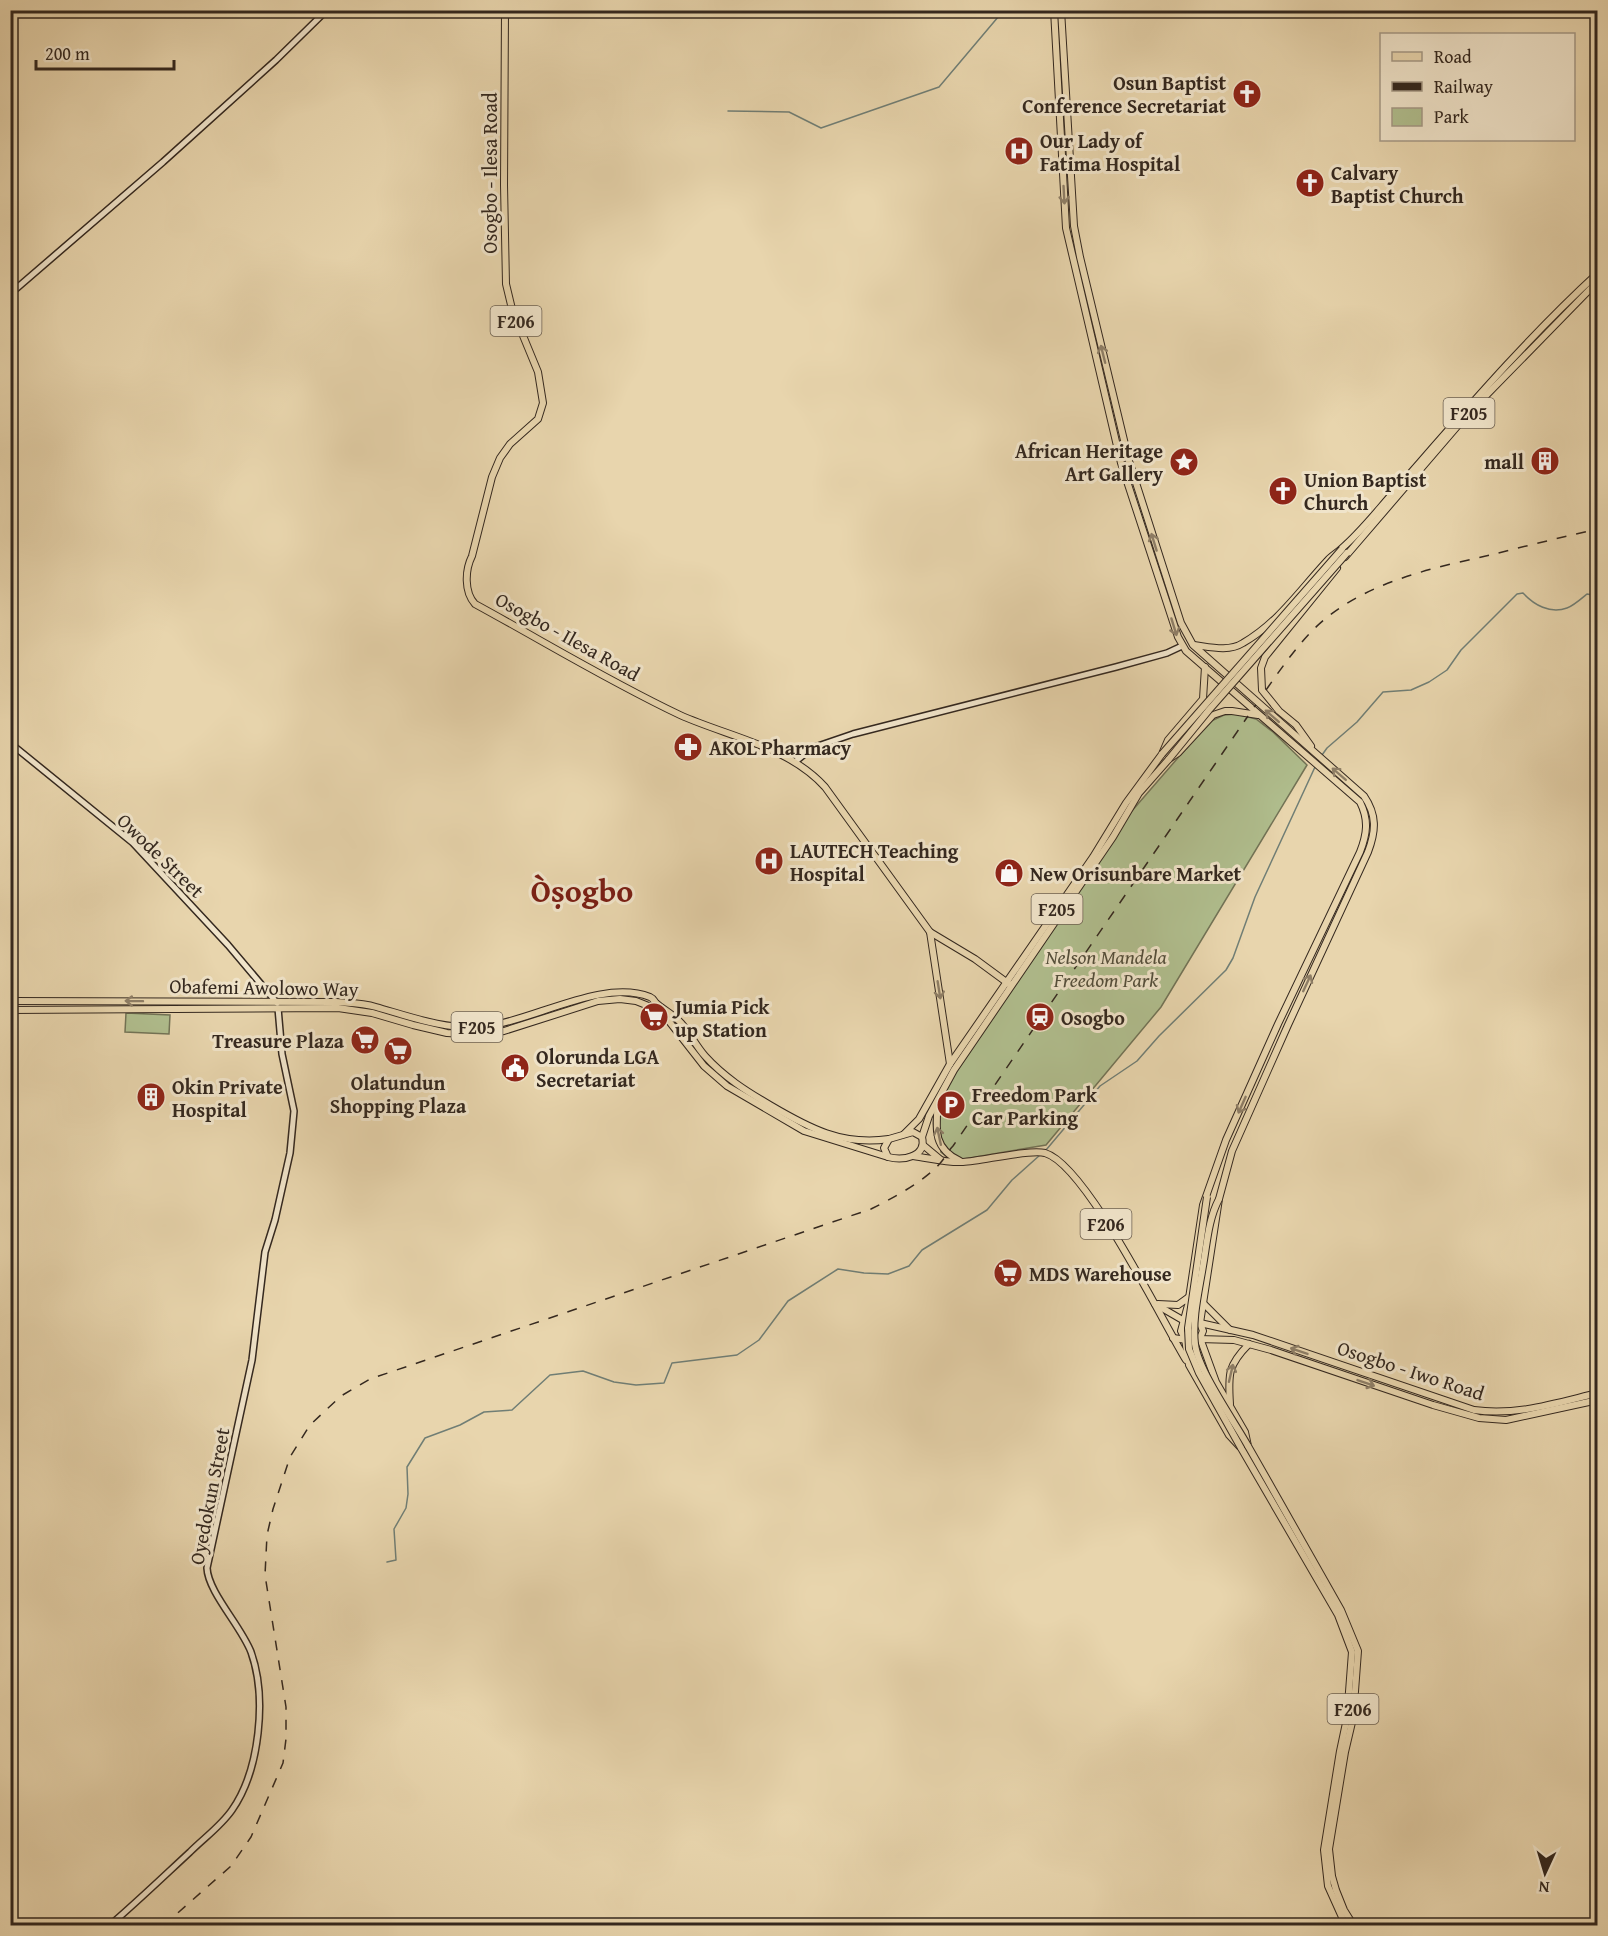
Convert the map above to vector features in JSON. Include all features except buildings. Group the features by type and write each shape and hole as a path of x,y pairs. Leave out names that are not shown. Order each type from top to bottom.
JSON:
{"main road":[{"name":"Osogbo - Ilesa Road","path":"505,10 506,284 512,309 538,372 543,403 538,419 504,452 496,467 468,565 469,595 476,604 645,698 694,721 796,761 815,775 930,932 950,1064"},
{"path":"1054,10 1066,228 1121,463 1178,637 1182,646 1258,715 1314,756 1322,759 1364,796 1371,808 1375,828 1368,852 1282,1036 1232,1151 1219,1199 1200,1323 1203,1331 1200,1338 1194,1341 1173,1338"},
{"path":"1061,10 1072,203 1080,257 1129,461 1181,622 1193,645 1314,756"},
{"name":"F205","path":"889,1139 913,1132 922,1137 939,1097 954,1070 1126,803 1162,753 1285,612 1345,551 1467,416 1594,282 1598,273"},
{"name":"F205","path":"1169,759 1470,404 1594,282"},
{"path":"1193,645 1219,648 1242,644 1271,624 1329,558 1345,551"},
{"path":"1241,1448 1229,1435 1189,1365 1185,1339 1181,1331 1188,1305 1201,1212 1226,1140 1360,852 1367,828 1364,810 1359,802 1319,766 1296,725 1280,711 1263,690 1261,668 1265,657 1324,585 1345,551"},
{"path":"1162,753 1168,740 1203,699 1205,667"},
{"path":"1010,984 1113,837 1139,793 1169,759 1178,753 1207,720 1218,712 1232,711 1258,715"},
{"name":"F206","path":"930,932 975,959 1010,984"},
{"name":"F205","path":"904,1134 919,1119 950,1064 1010,984"},
{"name":"Obafemi Awolowo Way","path":"10,1001 362,1004 428,1022 470,1028 530,1016 580,998 632,993 652,998 677,1019 703,1054 730,1080 805,1126 853,1140 889,1139"},
{"name":"Obafemi Awolowo Way","path":"10,1010 235,1010 277,1004 363,1011 447,1033 480,1035 504,1031 598,1001 629,999 651,1007 668,1020 704,1066 728,1086 804,1131 888,1157"},
{"path":"1255,1077 1263,1080"},
{"path":"939,1097 936,1124 941,1147 948,1155 963,1162"},
{"path":"913,1156 923,1145 922,1137"},
{"path":"888,1157 884,1148 889,1139"},
{"path":"923,1145 942,1160"},
{"name":"F206","path":"913,1156 963,1162 1043,1153 1069,1170 1088,1194 1189,1365"},
{"name":"F205","path":"888,1157 898,1159 913,1156"},
{"name":"F206","path":"1207,1197 1188,1328 1189,1349 1199,1373 1338,1616 1352,1652 1347,1718 1324,1850 1328,1886 1346,1926"},
{"name":"F206","path":"1219,1199 1212,1215 1201,1282 1194,1326 1195,1346 1203,1368 1341,1610 1358,1651 1353,1718 1343,1761 1329,1849 1336,1890 1354,1926"},
{"path":"1155,1304 1178,1305 1189,1296"},
{"path":"1155,1304 1185,1322 1193,1320 1200,1323"},
{"path":"1188,1305 1193,1309 1203,1306"},
{"path":"1203,1306 1231,1330"},
{"name":"Osogbo - Iwo Road","path":"1200,1323 1263,1338 1474,1410 1495,1413 1511,1412 1598,1393"},
{"path":"1200,1338 1212,1372 1247,1438 1248,1446"},
{"name":"Osogbo - Iwo Road","path":"1200,1338 1234,1340 1249,1344 1479,1418 1506,1420 1598,1400"},
{"path":"1231,1407 1229,1372 1235,1358 1249,1344"}],"street":[{"path":"10,294 170,156 276,60 327,10"},
{"path":"796,761 812,748 853,734 1116,667 1167,653 1182,646"},
{"name":"Owode Street","path":"10,743 134,843 228,945 277,1004"},
{"name":"Oyedokun Street","path":"109,1926 223,1822 240,1796 256,1744 259,1692 256,1669 245,1640 211,1584 207,1568 252,1360 265,1252 275,1220 290,1153 294,1111 282,1054 277,1004"}],"green space":[{"name":"Nelson Mandela Freedom Park","path":"1237,714 1256,719 1307,765 1161,1007 1046,1145 952,1161 941,1152 937,1124 940,1096 1131,812 1209,722 1224,715"},
{"path":"126,1013 170,1015 169,1034 125,1032"}],"waterway":[{"path":"728,111 789,112 821,128 939,87 1004,10"},
{"path":"1322,755 1357,722 1383,692 1411,690 1447,670 1461,650 1517,594 1523,593 1537,605 1554,610 1569,607 1587,594 1598,596"},
{"path":"1046,1150 1100,1086 1137,1061 1226,970 1233,958 1255,897 1315,767"},
{"path":"387,1562 396,1560 394,1529 406,1508 407,1467 425,1438 460,1425 484,1412 512,1410 550,1375 583,1371 614,1382 636,1385 664,1383 672,1363 737,1355 759,1340 788,1301 838,1269 888,1274 909,1266 922,1250 987,1210 1012,1180 1040,1155"}],"railway":[{"path":"1266,690 1311,632 1330,615 1373,589 1446,565 1598,529"},
{"path":"163,1926 231,1866 251,1837 283,1763 286,1707 265,1575 267,1535 290,1457 310,1425 341,1396 370,1379 871,1209 919,1182 936,1168 953,1146 1248,716"}],"place":[{"name":"Osun Baptist Conference Secretariat","path":"1247,94"},
{"name":"Our Lady of Fatima Hospital","path":"1019,151"},
{"name":"Calvary Baptist Church","path":"1310,183"},
{"name":"mall","path":"1545,461"},
{"name":"African Heritage Art Gallery","path":"1184,462"},
{"name":"Union Baptist Church","path":"1283,491"},
{"name":"AKOL Pharmacy","path":"688,747"},
{"name":"LAUTECH Teaching Hospital","path":"769,861"},
{"name":"New Orisunbare Market","path":"1009,873"},
{"name":"Jumia Pick up Station","path":"654,1017"},
{"name":"Osogbo","path":"1040,1017"},
{"name":"Treasure Plaza","path":"365,1040"},
{"name":"Olatundun Shopping Plaza","path":"398,1051"},
{"name":"Olorunda LGA Secretariat","path":"515,1068"},
{"name":"Okin Private Hospital","path":"151,1097"},
{"name":"Freedom Park Car Parking","path":"951,1105"},
{"name":"MDS Warehouse","path":"1008,1273"}],"district":[{"name":"Òṣogbo","path":"582,890"}]}
